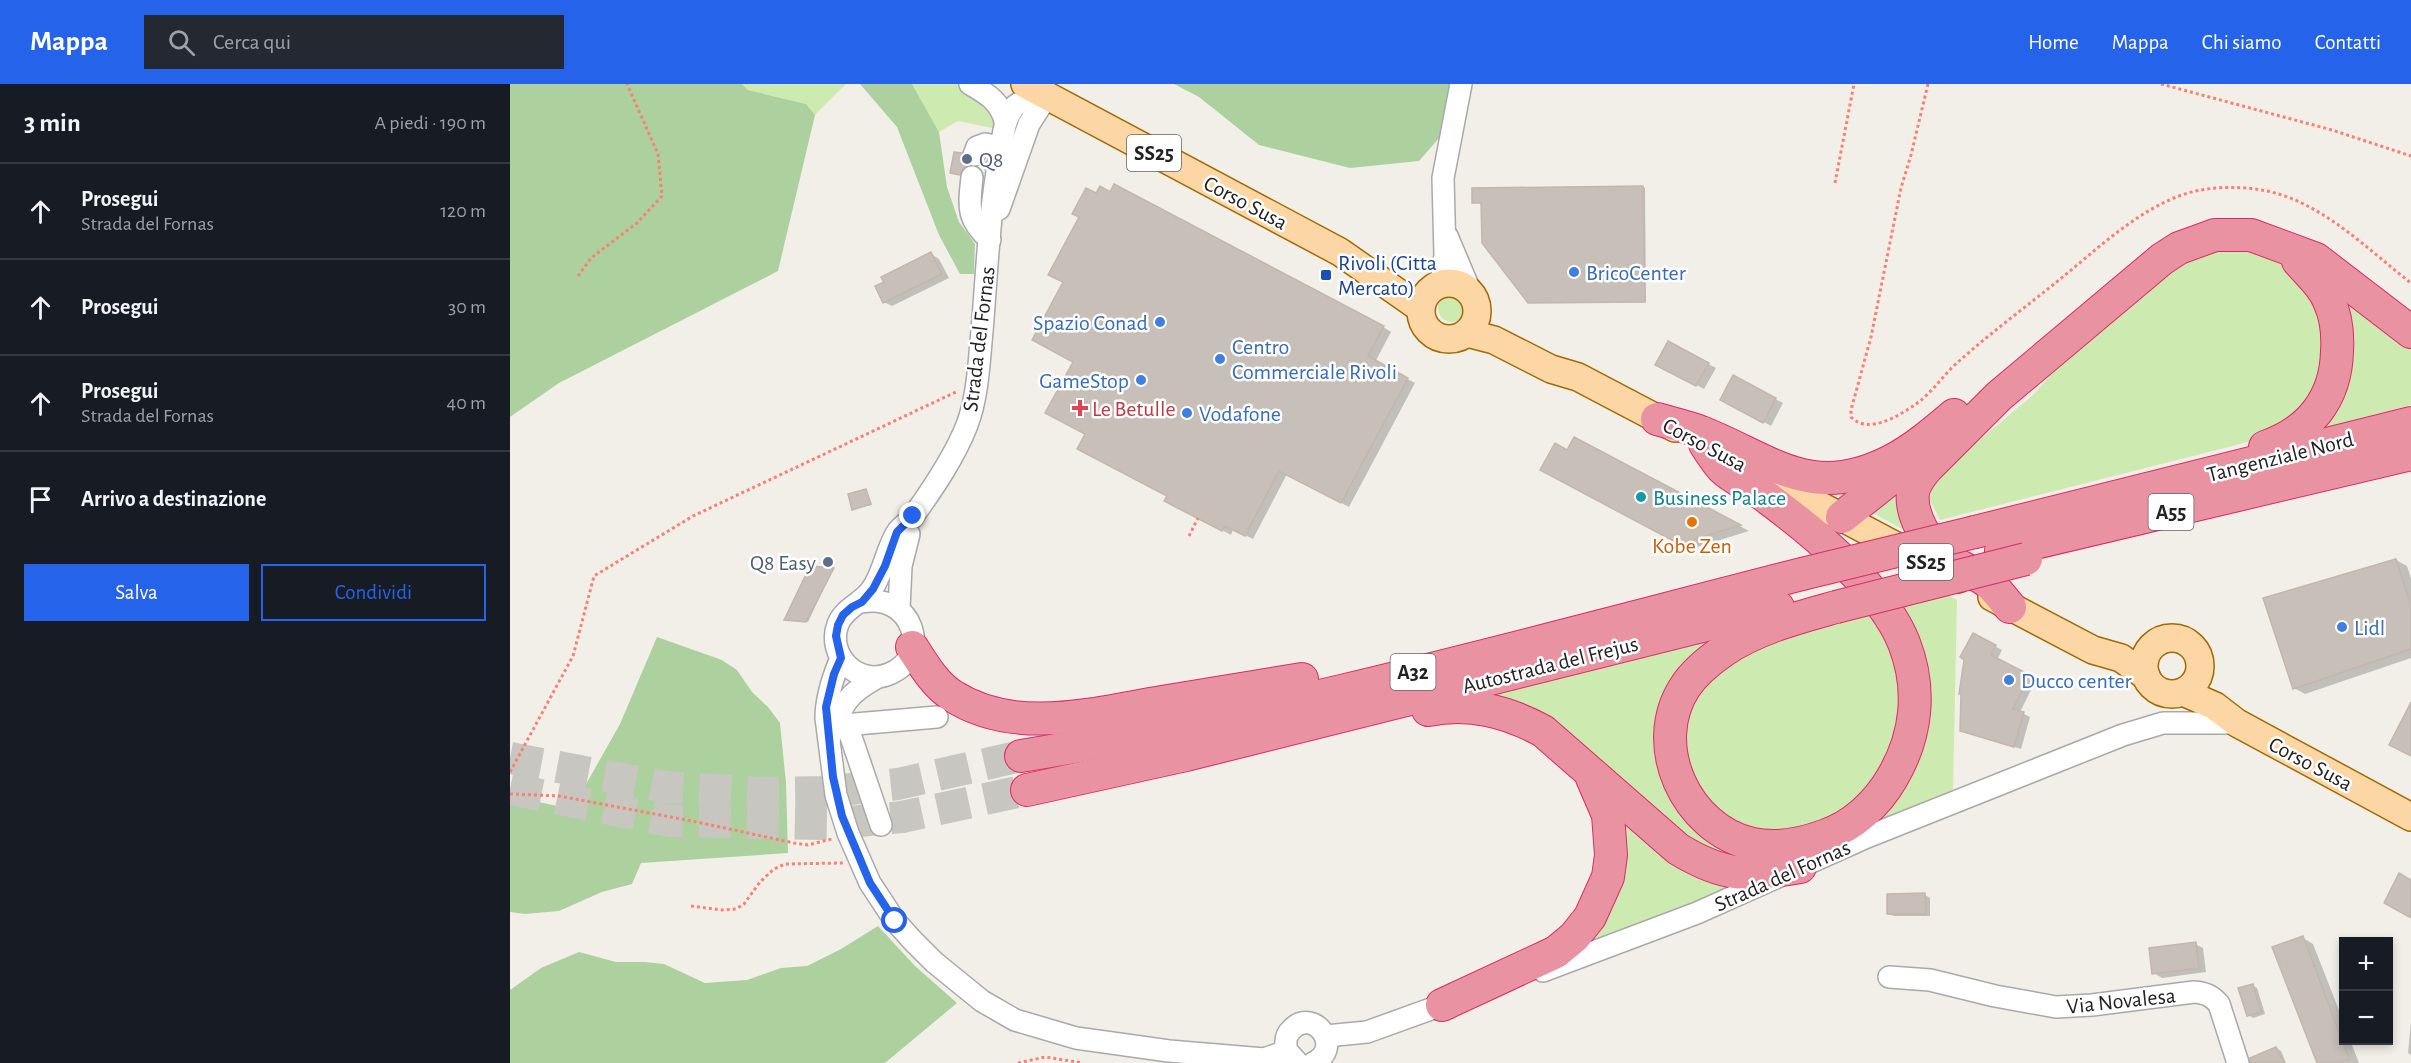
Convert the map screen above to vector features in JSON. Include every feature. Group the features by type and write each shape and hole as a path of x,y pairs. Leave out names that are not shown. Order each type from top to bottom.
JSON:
{"highway":[{"path":"2010,607 1986,581 1945,557 1933,546 1922,528 1914,506 1913,493 1917,481 1927,468 1999,396 2162,259 2197,240 2215,235 2251,236 2316,260 2411,332"},
{"path":"2111,498 2151,476 2267,447 2290,437 2308,424 2322,407 2331,389 2337,366 2335,320 2330,301 2321,287 2287,250"},
{"path":"1657,419 1701,432 1762,462 1785,470 1815,478 1845,477 1891,461 1919,444 1993,383 2089,320"},
{"path":"1842,517 1971,413 1999,396"},
{"name":"Tangenziale Nord","path":"1975,532 2411,423"},
{"path":"1705,444 1723,469 1795,518 1881,602 1904,642 1912,667 1915,689 1915,716 1911,738 1902,761 1884,789 1857,819 1834,832 1817,838 1781,846 1752,844 1727,834 1705,819 1689,801 1677,779 1671,754 1670,730 1675,708 1685,687 1702,667 1724,650 1749,636 1830,601"},
{"name":"Tangenziale Nord","path":"2014,555 2087,532 2411,454"},
{"path":"2340,472 2411,469"},
{"name":"Autostrada del Frejus","path":"1021,756 1083,746 1321,695 1975,532"},
{"name":"Autostrada del Frejus","path":"1027,790 1186,755 2014,555"},
{"path":"912,647 930,674 951,696 980,709 1010,717 1060,719 1342,672 1428,654 1487,654"},
{"path":"1186,755 1241,754 1372,722 1459,706 1500,712 1522,720 1543,732 1678,849 1696,860 1735,873 1755,875 1800,867"},
{"path":"1442,1005 1556,952 1574,937 1590,916 1608,878 1611,834 1608,815 1601,795 1585,767"}],"main road":[{"name":"Corso Susa","path":"1036,90 1340,252 1431,293"},
{"name":"SS25","path":"1467,333 1451,339 1435,336 1424,324 1431,293 1458,284 1474,301"},
{"name":"Corso Susa","path":"1474,301 1488,318 1557,356 1578,376"},
{"path":"1467,333 1474,325 1474,301"},
{"name":"Corso Susa","path":"1467,333 1494,340 1551,369 1578,376 2093,650 2147,663"},
{"name":"SS25","path":"2147,663 2164,639 2175,638 2185,641 2197,653 2200,664 2191,683"},
{"path":"2147,663 2157,690 2165,693 2191,683"},
{"name":"Corso Susa","path":"2191,683 2237,723 2411,817"}],"street":[{"path":"970,84 999,104 1005,121"},
{"path":"1431,293 1445,255 1443,178 1461,84"},
{"path":"1005,121 1019,102 1036,90"},
{"name":"Strada del Fornas","path":"991,230 1004,200 1029,124 1036,90"},
{"name":"Strada del Fornas","path":"862,602 882,572 897,532 913,516 957,448 968,423 976,383 991,230 992,194 1005,121"},
{"path":"974,155 980,145 1001,148 1007,156 1002,186 1004,200"},
{"path":"972,177 969,211 978,229 991,230"},
{"path":"1445,232 1474,301"},
{"name":"Strada del Fornas","path":"900,609 901,566 913,516"},
{"path":"878,677 856,673 841,658 836,636 843,615 852,607 862,602 882,600 900,609 911,626 912,647 908,658 900,668 859,687 848,697 837,729 836,795 860,863 881,903 920,948 968,991 998,1012 1016,1020 1076,1038 1169,1051 1264,1059 1292,1057 1286,1037 1290,1031 1302,1023 1316,1025 1326,1036 1326,1050 1323,1056 1313,1063"},
{"path":"841,658 834,674 826,707 826,718 837,729 880,825"},
{"path":"837,729 937,717"},
{"name":"Strada del Fornas","path":"1326,1036 1367,1032 1527,977 1697,913 1868,837 2147,726 2186,722 2237,723"},
{"name":"Via Novalesa","path":"1889,977 1930,980 1995,996 2056,1007 2205,993 2219,1004 2238,1063"}],"path":[{"path":"578,276 591,258 638,223 662,196 658,154 627,84"},
{"path":"1835,183 1854,84"},
{"path":"1856,396 1885,278 1901,188 1928,84"},
{"path":"2161,84 2331,130 2411,156"},
{"path":"510,772 573,656 594,576 693,516 927,404 976,383"},
{"path":"1189,536 1198,518"},
{"path":"510,794 559,796 808,845 848,833"},
{"path":"691,906 722,910 736,909 744,904 760,882 774,869 785,864 860,863"},
{"path":"1018,1063 1045,1057 1083,1063"}],"green space":[{"path":"510,84 742,84 748,90 806,104 815,115 778,271 559,383 510,417"},
{"path":"742,84 846,84 815,115 806,104 748,90"},
{"path":"860,84 912,84 939,132 947,187 959,222 975,244 974,274 960,274 939,235 897,127"},
{"path":"912,84 959,84 989,102 997,129 958,121 939,132"},
{"path":"1174,84 1451,84 1440,137 1419,161 1350,168 1259,145 1199,97"},
{"path":"2232,247 2260,252 2277,260 2291,271 2302,284 2318,315 2322,350 2319,375 2309,401 2292,421 2256,440 1940,520 1927,494 1928,483 2033,395 2061,363 2182,261 2206,250"},
{"path":"1452,294 1462,298 1466,308 1462,318 1452,322 1442,318 1438,308 1442,298"},
{"path":"2340,294 2411,348 2411,405 2317,430"},
{"path":"1896,487 1913,535 1871,512"},
{"path":"1945,593 1957,600 1953,794 1860,832 1907,777 1897,605"},
{"path":"1872,611 1889,634 1904,700 1884,769 1836,820 1766,835 1714,813 1683,761 1686,706 1698,685 1747,647"},
{"path":"657,637 722,660 737,670 752,692 768,707 780,723 786,783 788,853 641,863 632,884 602,892 559,911 525,914 510,912 510,796 572,809 620,724"},
{"path":"1715,638 1658,714 1655,747 1662,776 1757,865 1696,849 1481,697"},
{"path":"1613,805 1746,884 1576,946"},
{"path":"878,926 915,966 957,1003 885,1063 510,1063 510,990 541,968 579,952 616,962 664,964 705,983 747,980 781,968 807,966 841,949"}],"building":[{"path":"954,152 962,153 962,158 967,165 959,175 950,173"},
{"name":"Centro Commerciale Rivoli","path":"1114,184 1384,326 1368,356 1408,378 1341,503 1279,471 1245,536 1225,526 1222,531 1164,501 1167,496 1077,449 1085,434 1045,413 1073,362 1032,340 1063,282 1048,275 1079,217 1072,214 1086,188 1096,193 1100,186 1110,192"},
{"name":"BricoCenter","path":"1643,186 1645,302 1528,303 1482,243 1481,203 1472,203 1472,188"},
{"path":"931,252 942,274 883,303 875,286 884,282 881,277"},
{"path":"1668,341 1709,363 1696,386 1655,365"},
{"path":"1733,375 1776,398 1763,423 1720,400"},
{"name":"Business Palace","path":"1574,437 1741,525 1679,544 1540,470 1555,443 1567,450"},
{"path":"866,489 871,504 852,510 848,494"},
{"name":"Lidl","path":"2396,559 2411,605 2411,649 2293,689 2263,598"},
{"path":"810,566 834,568 806,622 784,620"},
{"path":"1973,633 1996,645 1991,655 2030,675 2013,709 2024,712 2014,747 1960,731 1961,694 1959,694 1964,660 1960,657"},
{"path":"2411,702 2411,756 2389,745"},
{"path":"2399,873 2411,880 2411,918 2384,903"},
{"path":"1925,893 1926,914 1887,914 1887,894"},
{"path":"2303,936 2339,1032 2339,1045 2344,1045 2349,1059 2338,1063 2317,1063 2272,947"},
{"path":"2196,942 2199,968 2152,974 2149,948"},
{"path":"2253,984 2261,1012 2247,1016 2238,988"},
{"path":"2276,1047 2284,1063 2250,1063 2250,1058"}],"tunnel":[{"path":"510,758 665,787 764,793 823,792 898,784 1021,756"},
{"path":"510,789 670,821 827,824 902,817 1027,790"}],"place":[{"name":"Q8","path":"967,159"},
{"name":"BricoCenter","path":"1574,272"},
{"name":"Rivoli (Citta Mercato)","path":"1326,275"},
{"name":"Spazio Conad","path":"1160,322"},
{"name":"Centro Commerciale Rivoli","path":"1220,359"},
{"name":"GameStop","path":"1141,380"},
{"name":"Le Betulle","path":"1080,408"},
{"name":"Vodafone","path":"1187,413"},
{"name":"Business Palace","path":"1641,497"},
{"name":"Kobe Zen","path":"1692,522"},
{"name":"Q8 Easy","path":"828,562"},
{"name":"Lidl","path":"2342,627"},
{"name":"Ducco center","path":"2009,680"}],"route":[{"path":"895,921 881,903 870,883 842,816 833,777 826,707 834,674 841,658 837,648 838,625 843,615 862,602 873,589 885,566 897,532 913,516"}]}
